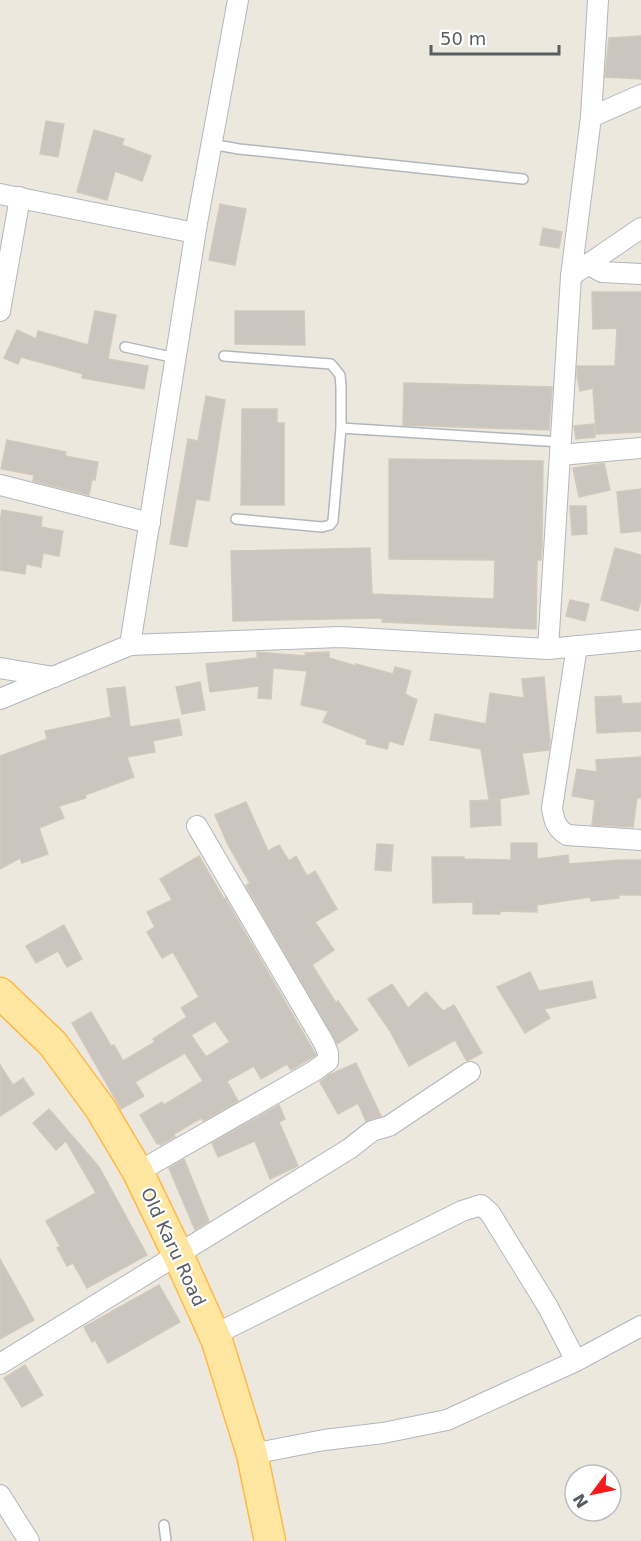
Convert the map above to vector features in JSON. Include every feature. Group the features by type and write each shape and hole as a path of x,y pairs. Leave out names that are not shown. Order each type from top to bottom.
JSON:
{"main road":[{"name":"Old Karu Road","path":"0,993 52,1044 100,1108 138,1172 214,1335 252,1454 270,1541"}],"street":[{"path":"130,645 195,233 238,0"},
{"path":"548,649 570,276 591,117 598,0"},
{"path":"591,117 641,95"},
{"path":"0,194 195,233"},
{"path":"0,312 20,197"},
{"path":"570,276 641,228"},
{"path":"587,264 602,272 641,274"},
{"path":"560,448 641,448"},
{"path":"0,485 150,523"},
{"path":"0,699 130,645 340,637 548,649 641,640"},
{"path":"577,646 552,808 554,821 559,830 567,835 641,840"},
{"path":"0,668 54,677"},
{"path":"138,1172 328,1061 324,1043 197,826"},
{"path":"0,1364 348,1149 372,1131 389,1126 470,1072"},
{"path":"214,1335 462,1211 481,1205 490,1213 548,1307 576,1361"},
{"path":"252,1454 447,1420 576,1361 641,1326"},
{"path":"0,1495 29,1541"}],"lane":[{"path":"211,144 239,149 523,179"},
{"path":"125,347 176,358"},
{"path":"224,356 331,364 340,375 341,428 333,521 330,525 322,526 236,519"},
{"path":"341,428 560,448"},
{"path":"164,1525 166,1541"}],"building":[{"path":"641,36 641,79 605,77 609,38"},
{"path":"46,121 64,124 58,157 40,154"},
{"path":"94,130 124,139 122,145 151,156 142,181 115,171 107,200 77,192"},
{"path":"220,204 246,209 235,265 209,260"},
{"path":"543,228 562,232 559,248 540,245"},
{"path":"592,292 641,292 641,432 596,434 593,388 580,391 577,366 615,366 617,328 593,329"},
{"path":"95,311 116,315 108,359 148,366 144,389 82,378 83,374 21,357 18,364 4,358 17,330 36,339 38,331 88,345"},
{"path":"235,311 304,311 305,345 235,344"},
{"path":"404,383 552,387 549,430 403,425"},
{"path":"206,396 225,400 209,501 196,499 187,547 170,544 188,439 198,441"},
{"path":"242,409 277,409 277,423 284,423 284,505 241,505"},
{"path":"594,424 595,437 576,439 574,426"},
{"path":"7,440 66,452 65,456 98,462 95,480 92,479 89,495 33,481 34,475 1,469"},
{"path":"389,459 543,461 542,547 541,560 537,560 536,629 382,622 382,618 233,621 231,551 370,548 372,594 494,599 495,560 389,559"},
{"path":"604,463 610,490 579,497 573,468"},
{"path":"641,489 641,531 621,533 617,492"},
{"path":"570,506 586,506 587,534 572,535"},
{"path":"2,510 42,517 41,527 63,531 59,556 43,553 41,567 26,564 25,574 0,570"},
{"path":"615,548 641,555 641,600 638,611 601,600"},
{"path":"570,600 589,604 585,621 566,616"},
{"path":"257,652 306,656 305,653 329,652 329,658 356,666 356,664 393,674 395,667 411,671 405,694 417,700 403,745 389,741 387,749 366,744 367,740 323,722 328,711 301,705 307,671 273,668 271,699 258,698 259,686 210,692 206,664 257,658"},
{"path":"544,677 549,750 522,753 529,794 491,800 500,800 501,825 471,827 470,801 489,800 481,749 430,740 435,714 486,724 490,693 524,698 522,679"},
{"path":"200,682 205,710 182,714 176,687"},
{"path":"125,687 130,727 179,719 182,735 153,741 155,752 127,757 134,777 85,795 86,798 59,806 64,818 39,828 48,854 22,863 20,858 0,869 0,756 47,739 45,731 111,717 107,689"},
{"path":"621,696 622,704 641,703 641,731 597,733 595,697"},
{"path":"641,757 641,798 637,798 633,827 592,825 595,800 572,796 577,769 597,772 596,760"},
{"path":"246,802 268,851 279,845 289,861 296,856 307,876 315,871 337,909 315,922 334,950 312,965 336,1003 338,1001 358,1030 337,1044 246,886 250,883 228,845 215,815"},
{"path":"511,843 537,843 537,859 568,855 569,864 641,860 641,895 618,895 619,898 591,901 590,897 537,905 537,912 500,911 500,914 473,914 473,902 433,903 432,857 511,860"},
{"path":"377,844 393,845 391,871 375,870"},
{"path":"199,856 316,1055 291,1070 287,1064 261,1079 254,1066 227,1081 238,1101 203,1121 201,1118 160,1145 157,1144 140,1115 162,1102 164,1105 203,1081 185,1053 135,1082 144,1096 121,1109 72,1023 91,1012 111,1046 114,1045 123,1061 155,1042 153,1039 187,1017 181,1008 199,997 173,952 162,958 147,932 155,927 147,912 172,900 160,879","holes":["215,1021 230,1042 206,1057 191,1035"]},
{"path":"64,925 82,959 67,967 58,951 36,963 26,946"},
{"path":"530,972 539,991 592,981 596,998 544,1009 550,1018 525,1033 497,987"},
{"path":"392,984 408,1008 426,992 443,1011 454,1005 482,1053 467,1061 455,1040 409,1066 390,1031 368,999"},
{"path":"356,1063 381,1116 366,1121 358,1103 338,1114 320,1082 329,1075"},
{"path":"0,1065 13,1085 23,1078 34,1094 0,1116"},
{"path":"279,1105 285,1119 279,1122 298,1166 270,1179 255,1141 218,1157 212,1143"},
{"path":"49,1109 99,1167 147,1255 87,1288 73,1263 67,1266 57,1248 60,1246 46,1221 96,1193 66,1141 56,1150 33,1123"},
{"path":"184,1159 209,1221 195,1230 169,1168"},
{"path":"0,1259 34,1320 0,1339"},
{"path":"159,1285 180,1322 108,1363 95,1340 92,1342 84,1327"},
{"path":"25,1365 43,1395 22,1407 4,1378"}]}
